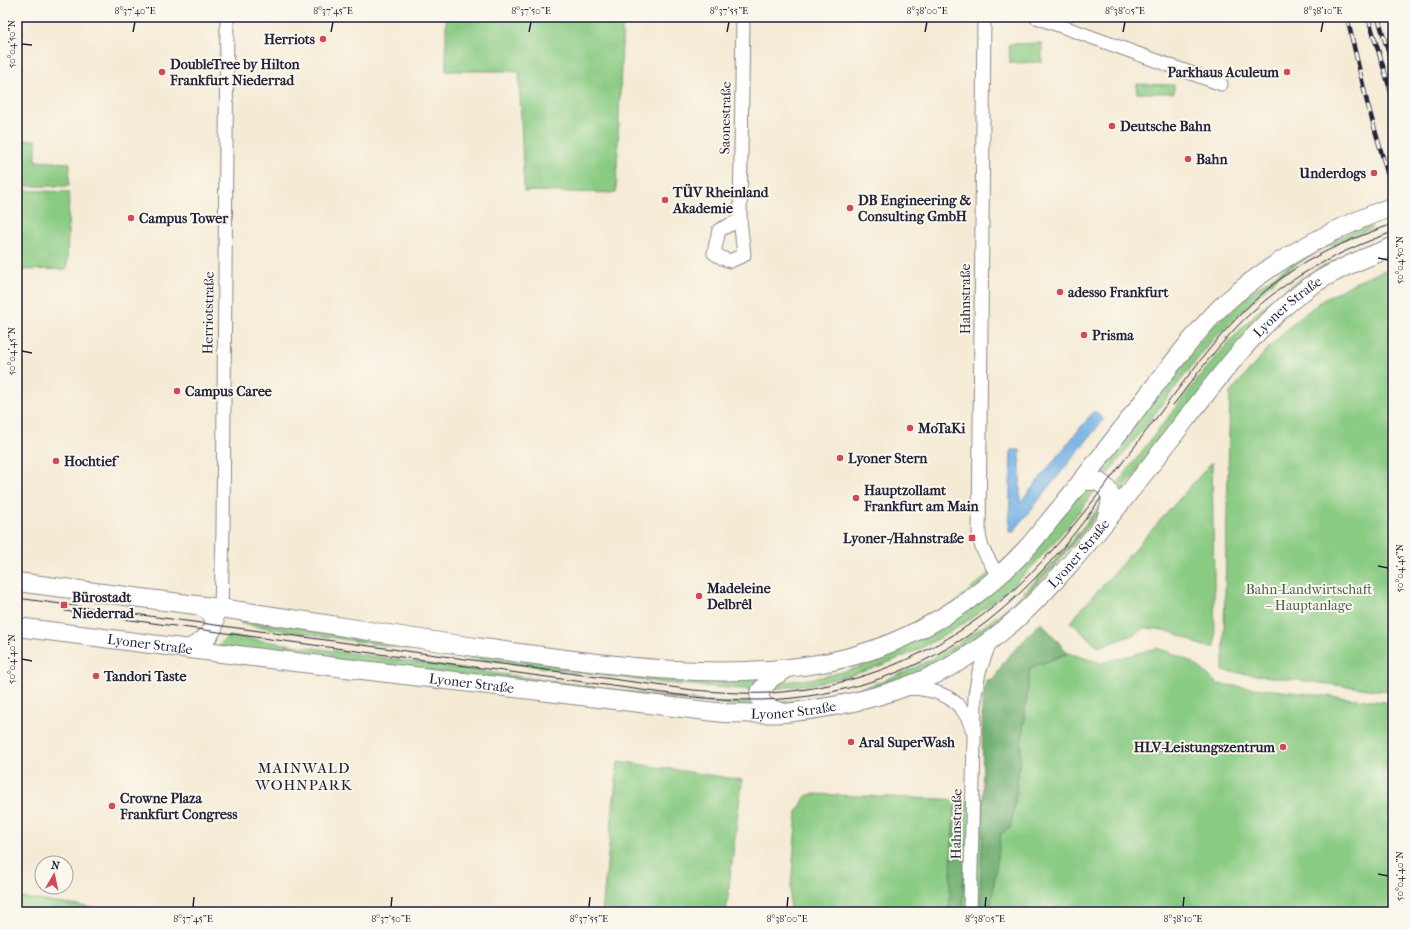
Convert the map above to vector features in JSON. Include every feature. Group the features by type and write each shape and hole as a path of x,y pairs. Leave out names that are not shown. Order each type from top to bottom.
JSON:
{"main road":[{"path":"17,582 221,608 370,632 640,668 731,673 791,668 818,664 858,655 916,632 961,605 998,576 1026,549 1194,336 1232,297 1266,271 1309,244 1354,221 1390,207"},
{"name":"Lyoner Straße","path":"17,627 716,712 790,713 849,702 902,688 949,667 991,640 1024,614 1057,580 1227,366 1280,309 1324,278 1393,247"},
{"path":"1081,481 1097,481 1104,485 1110,493 1110,507 1105,521"},
{"path":"188,649 205,640 212,631 214,624 213,615 200,606"},
{"path":"790,713 767,708 760,700 759,692 771,678 791,668"}],"street":[{"name":"Herriotstraße","path":"221,608 223,530 227,17"},
{"name":"Saonestraße","path":"740,220 743,17"},
{"name":"Hahnstraße","path":"984,17 979,535 982,548 998,576"},
{"path":"1036,17 1221,84"},
{"name":"Hahnstraße","path":"970,912 976,687 979,672 991,640"},
{"name":"Hahnstraße","path":"902,688 930,690 952,699 967,716 974,736"}],"green space":[{"path":"446,17 623,17 616,193 524,191 519,71 446,71"},
{"path":"1042,43 1042,62 1010,63 1009,44"},
{"path":"1137,84 1174,85 1174,93 1137,93"},
{"path":"17,140 36,140 36,161 70,163 69,186 17,186"},
{"path":"17,190 69,192 67,269 17,270"},
{"path":"1370,222 1372,228 1321,249 1280,275 1213,339 1107,475 1096,472 1213,326 1250,293 1304,255"},
{"path":"1379,243 1326,270 1116,496 1115,487 1158,430 1231,339 1263,307 1287,288 1309,274 1343,257"},
{"name":"Bahn-Landwirtschaft – Hauptanlage","path":"1385,270 1393,292 1393,692 1223,671 1230,393 1266,351 1293,323 1323,300 1352,284"},
{"path":"1212,462 1215,647 1199,644 1171,632 1144,628 1133,635 1099,647 1070,622"},
{"path":"1088,489 1096,490 1056,540 1024,575 990,605 966,622 942,637 916,650 862,672 805,685 769,689 780,683 816,678 850,670 882,658 903,647"},
{"path":"1103,501 1102,509 1050,571 1020,601 1003,622 945,662 898,682 842,698 777,708 769,703 799,700 859,689 888,679 922,664 953,647 982,628 1034,583 1081,530"},
{"path":"242,618 759,678 754,690 664,683 464,657 241,624"},
{"path":"1041,622 1068,653 1030,668 1015,802 1010,828 1001,833 990,912 980,912 983,816 982,706 986,680 994,679 1005,660"},
{"path":"228,636 650,695 721,703 755,703 756,708 218,647"},
{"path":"1157,648 1190,661 1217,684 1393,703 1393,912 789,912 797,812 806,796 812,794 1015,802 1030,668 1068,653 1101,663"},
{"path":"618,761 742,780 726,912 602,912"},
{"path":"957,805 965,805 964,912 949,912 954,809"},
{"path":"17,897 121,912 17,912"}],"water":[{"path":"1094,411 1104,419 1013,532 1009,532 1011,450 1020,450 1020,503"}],"tram line":[{"path":"17,598 693,690 768,693 804,689 840,682 874,672 908,659 940,643 970,624 999,602 1026,578 1063,538 1222,334 1255,300 1273,284 1317,256 1354,239 1393,224"},
{"path":"1173,405 1232,332 1269,297 1285,285 1319,264 1355,247 1393,232"},
{"path":"65,611 693,697 751,700 790,698 820,694 851,687 880,678 937,654 964,638 1004,608 1035,579 1063,547 1101,498"}],"railway":[{"path":"1347,17 1367,102 1393,193"},
{"path":"1368,17 1393,99"},
{"path":"1378,17 1393,68"}],"place":[{"name":"Herriots","path":"323,39"},
{"name":"DoubleTree by Hilton Frankfurt Niederrad","path":"162,72"},
{"name":"Parkhaus Aculeum","path":"1287,72"},
{"name":"Deutsche Bahn","path":"1112,126"},
{"name":"Bahn","path":"1188,159"},
{"name":"Underdogs","path":"1374,173"},
{"name":"TÜV Rheinland Akademie","path":"665,200"},
{"name":"DB Engineering & Consulting GmbH","path":"850,208"},
{"name":"Campus Tower","path":"131,218"},
{"name":"adesso Frankfurt","path":"1060,292"},
{"name":"Prisma","path":"1084,335"},
{"name":"Campus Caree","path":"177,391"},
{"name":"MoTaKi","path":"910,428"},
{"name":"Lyoner Stern","path":"840,458"},
{"name":"Hochtief","path":"56,461"},
{"name":"Hauptzollamt Frankfurt am Main","path":"856,498"},
{"name":"Lyoner-/Hahnstraße","path":"972,538"},
{"name":"Madeleine Delbrêl","path":"699,596"},
{"name":"Bürostadt Niederrad","path":"64,605"},
{"name":"Tandori Taste","path":"96,676"},
{"name":"Aral SuperWash","path":"851,742"},
{"name":"HLV-Leistungszentrum","path":"1283,747"},
{"name":"Crowne Plaza Frankfurt Congress","path":"112,806"}],"district":[{"name":"MAINWALD WOHNPARK","path":"304,776"}]}
